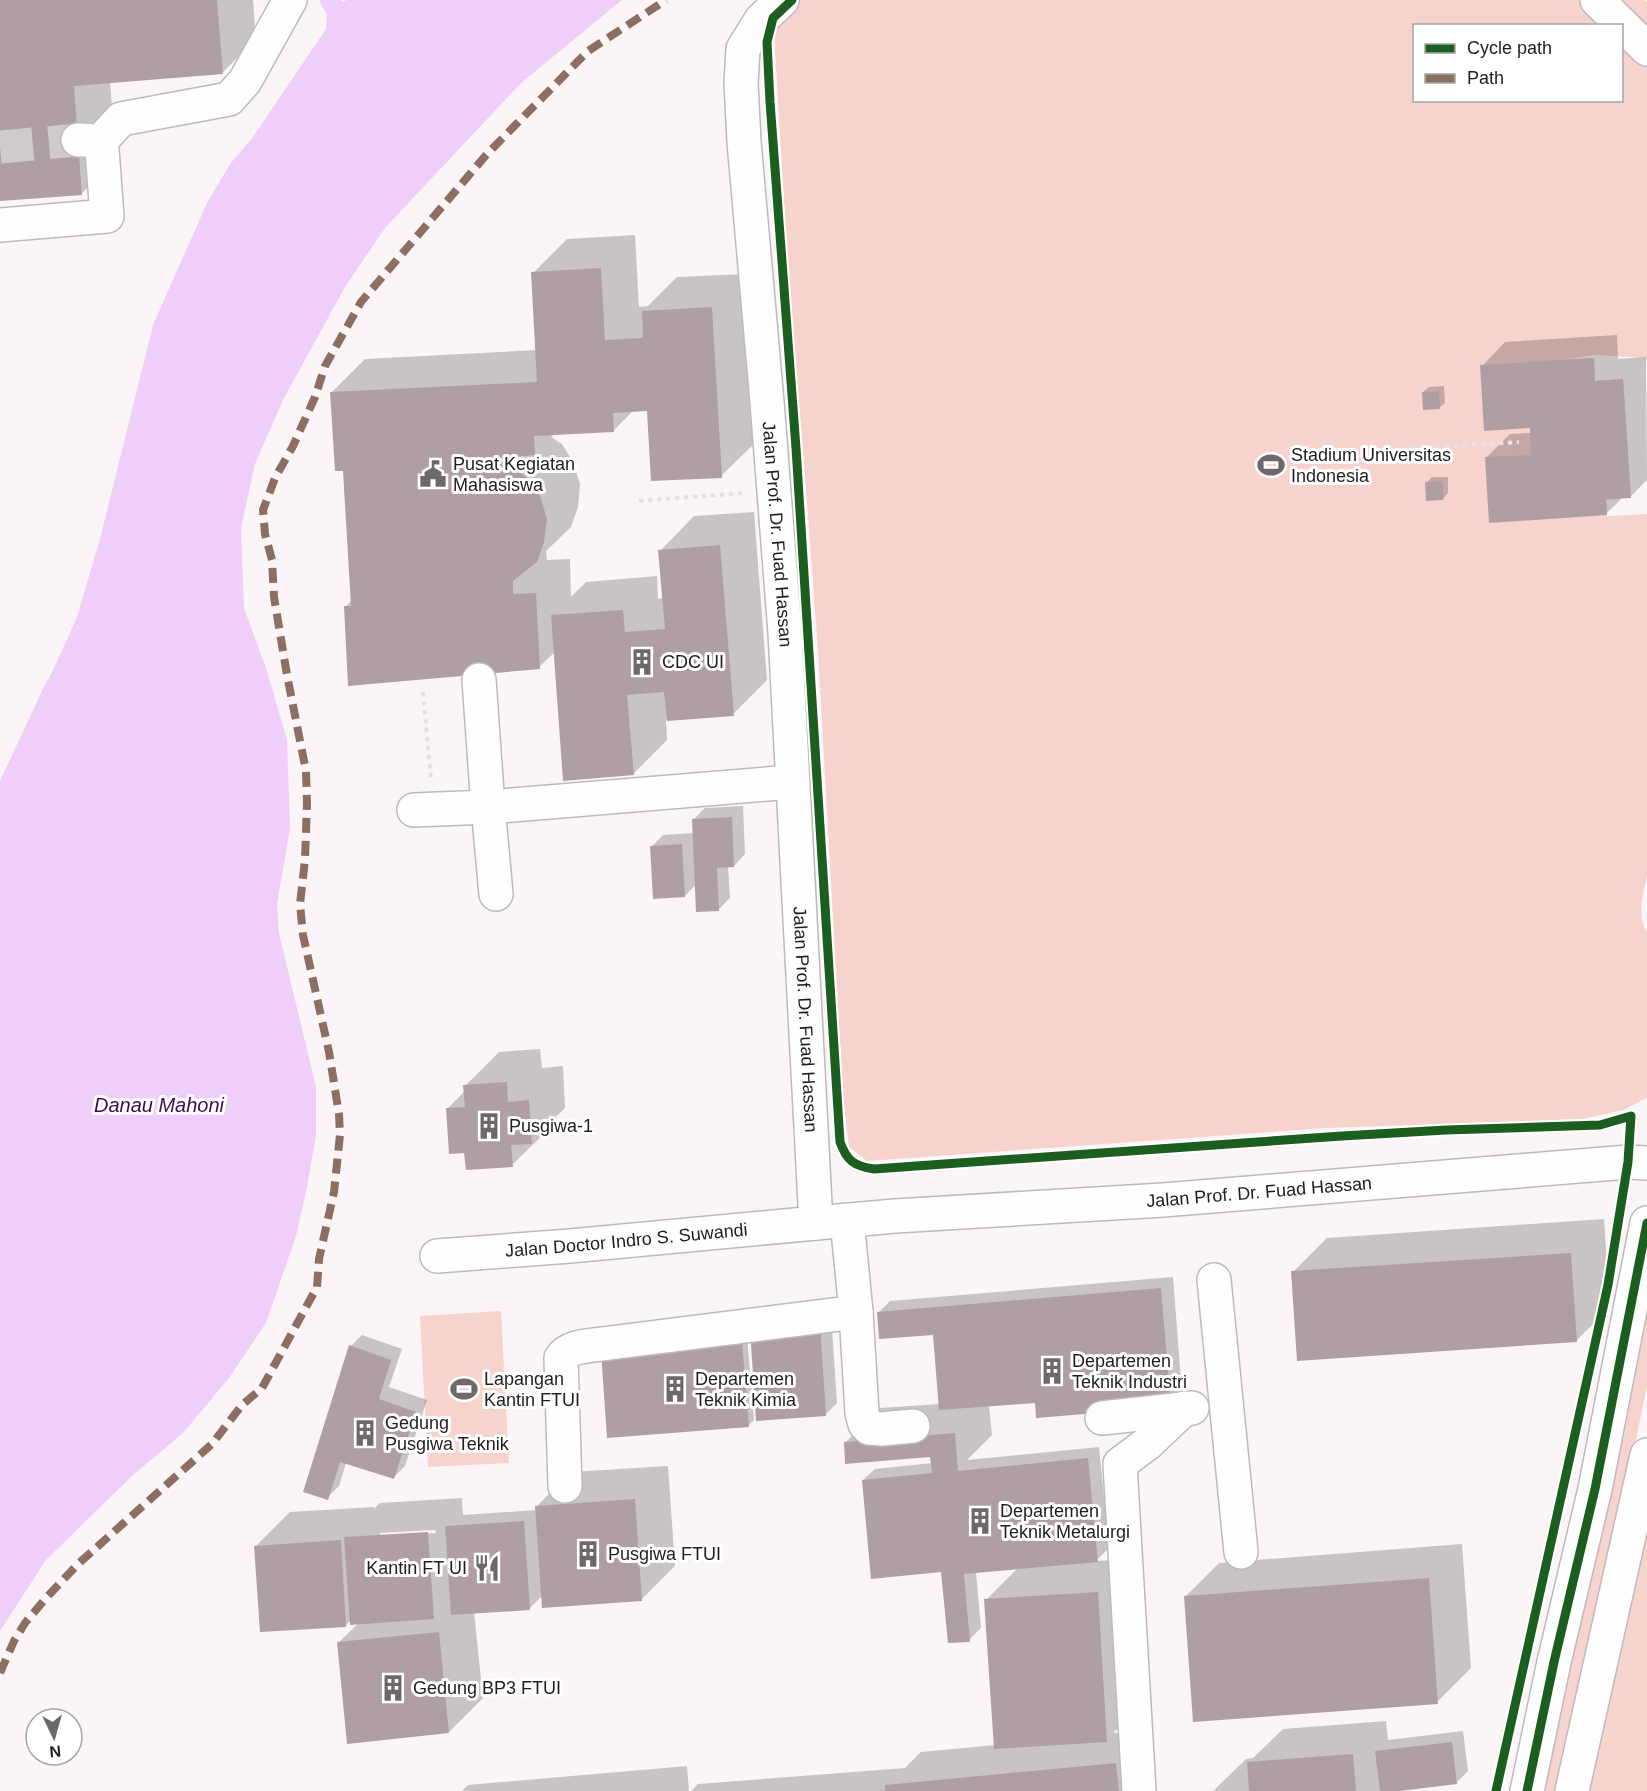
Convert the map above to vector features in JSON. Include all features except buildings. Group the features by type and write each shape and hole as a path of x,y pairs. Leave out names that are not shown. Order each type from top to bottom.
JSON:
{"street":[{"path":"0,225 107,216 102,149 88,142 121,119 228,99 245,81 290,0"},
{"name":"Jalan Prof. Dr. Fuad Hassan","path":"782,0 761,20 743,50 741,83 785,633 791,782 831,1221 1163,1200 1628,1162 1647,1164"},
{"path":"1597,0 1621,24"},
{"path":"1623,25 1647,49"},
{"path":"479,680 496,894"},
{"path":"424,810 488,807 791,782"},
{"path":"831,1221 856,1312 862,1413 865,1424 869,1428 882,1430 913,1426"},
{"name":"Jalan Doctor Indro S. Suwandi","path":"437,1256 570,1246 831,1221"},
{"path":"1527,1791 1554,1662 1595,1489 1647,1223"},
{"path":"1214,1280 1241,1552"},
{"path":"565,1486 561,1358 565,1352 602,1344 856,1312"},
{"path":"1102,1419 1226,1404"},
{"path":"1139,1791 1120,1464 1148,1443 1185,1408"},
{"path":"1572,1791 1647,1455"}],"path":[{"path":"1382,450 1519,442"},
{"path":"639,501 774,491"},
{"path":"423,692 424,810"}],"shaded area":[{"path":"801,0 1586,0 1612,24 1413,24 1413,102 1623,102 1623,34 1647,57 1647,358 1594,355 1563,360 1594,358 1595,381 1623,379 1631,498 1606,500 1607,516 1647,514 1647,874 1641,911 1647,932 1647,1098 1623,1110 1582,1119 1326,1128 867,1161 849,1147 843,1096 818,651 789,284 774,33 780,20"},
{"path":"1619,0 1647,2 1647,25"},
{"path":"1647,1309 1647,1386 1616,1536 1557,1791 1542,1791 1636,1367"},
{"name":"Lapangan Kantin FTUI","path":"501,1311 509,1463 428,1467 420,1316"},
{"path":"1647,1524 1647,1791 1588,1791"}],"water":[{"name":"Danau Mahoni","path":"319,0 343,2 346,0 622,0 521,83 385,228 345,287 283,400 255,464 241,528 244,608 266,668 287,740 290,829 277,904 279,933 316,1087 316,1135 307,1187 296,1236 266,1323 229,1378 183,1433 133,1475 46,1560 0,1631 0,781 77,617 100,539 153,325 207,203 230,164 253,137 326,29 327,15"}],"tunnel":[{"path":"0,147 78,140"}],"marked path":[{"path":"0,1673 25,1623 46,1598 78,1564 212,1444 242,1405 262,1388 317,1287 319,1259 334,1192 340,1135 339,1114 329,1052 303,935 300,904 305,860 306,771 274,597 272,560 265,534 263,510 275,478 293,446 315,397 325,366 361,302 487,154 588,51 666,0"}],"cycle path":[{"path":"792,0 773,18 767,42 796,448 840,1142 845,1154 852,1162 874,1169 1342,1136 1600,1125 1631,1116 1628,1162 1608,1285 1496,1791"},
{"path":"1527,1791 1554,1662 1595,1489 1647,1223"}],"place":[{"name":"Stadium Universitas Indonesia","path":"1271,465"},
{"name":"Pusat Kegiatan Mahasiswa","path":"433,474"},
{"name":"CDC UI","path":"642,662"},
{"name":"Pusgiwa-1","path":"489,1126"},
{"name":"Departemen Teknik Industri","path":"1052,1371"},
{"name":"Lapangan Kantin FTUI","path":"464,1389"},
{"name":"Departemen Teknik Kimia","path":"675,1389"},
{"name":"Gedung Pusgiwa Teknik","path":"365,1433"},
{"name":"Departemen Teknik Metalurgi","path":"980,1521"},
{"name":"Pusgiwa FTUI","path":"588,1554"},
{"name":"Kantin FT UI","path":"487,1568"},
{"name":"Gedung BP3 FTUI","path":"393,1688"}]}
